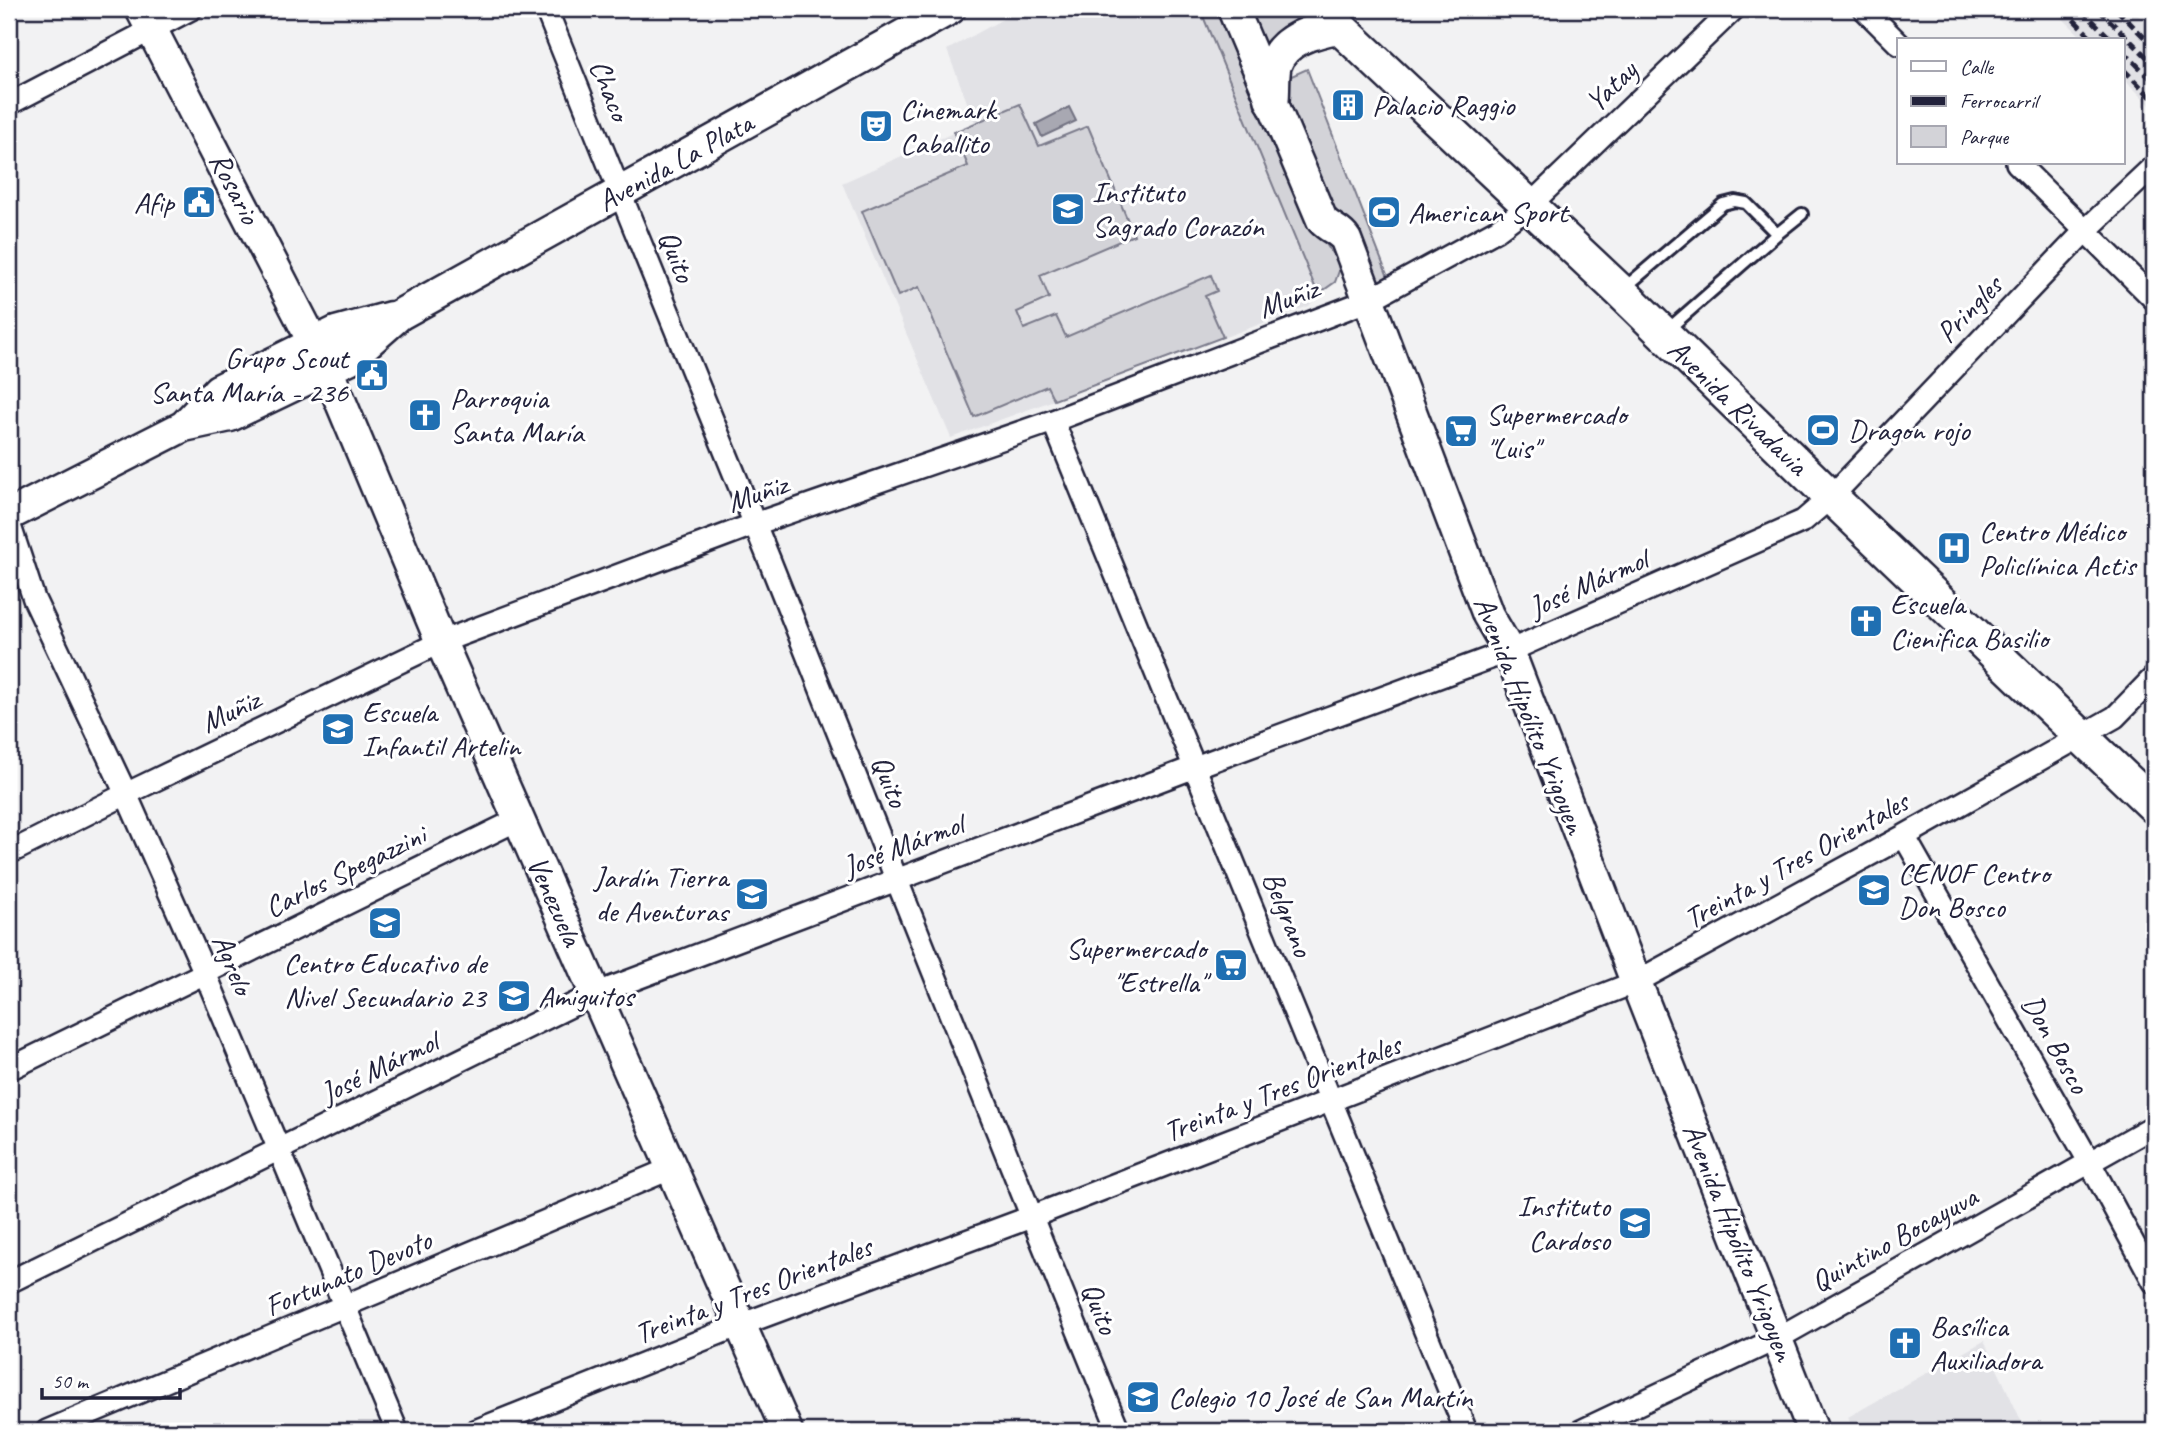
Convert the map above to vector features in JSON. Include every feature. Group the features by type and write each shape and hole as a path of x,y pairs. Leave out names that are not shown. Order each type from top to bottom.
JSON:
{"main road":[{"name":"Avenida La Plata","path":"9,515 184,426 230,416 321,356 349,359 399,315 950,9"},
{"name":"Avenida Hipólito Yrigoyen","path":"1233,9 1322,220 1343,234 1488,615 1509,651 1636,982 1814,1431"},
{"path":"1272,100 1273,68 1278,57 1286,47 1329,17"},
{"name":"Avenida Rivadavia","path":"1329,17 1530,205 2154,806"},
{"name":"Rosario","path":"147,19 321,356"},
{"name":"Venezuela","path":"321,356 441,642 787,1431"}],"street":[{"path":"9,104 147,19 191,9"},
{"name":"Chaco","path":"546,9 619,193"},
{"name":"Yatay","path":"1530,205 1734,9"},
{"path":"1864,9 1897,42"},
{"path":"2018,164 2154,299"},
{"name":"Pringles","path":"1831,497 2085,231 2154,166"},
{"name":"Quito","path":"619,193 755,524 1119,1431"},
{"name":"Muñiz","path":"9,853 441,642 755,524 1053,421 1368,300 1497,230 1530,205"},
{"name":"Belgrano","path":"1053,421 1466,1431"},
{"name":"José Mármol","path":"9,1282 595,994 1195,766 1509,651 1803,521 1831,497"},
{"name":"Agrelo","path":"9,523 34,599 126,794 205,973 397,1431"},
{"name":"Treinta y Tres Orientales","path":"475,1431 740,1325 1031,1217 1636,982 2115,717 2154,677"},
{"name":"Carlos Spegazzini","path":"9,1069 519,819"},
{"name":"Don Bosco","path":"1904,836 2090,1163 2154,1282"},
{"name":"Quintino Bocayuva","path":"1581,1431 1778,1338 2154,1125"},
{"name":"Fortunato Devoto","path":"47,1431 672,1168"}],"lane":[{"path":"1620,292 1723,204 1735,201 1746,203 1777,234"},
{"path":"1662,334 1802,214"}],"shaded area":[{"name":"Instituto Sagrado Corazón","path":"1021,9 1087,9 1091,16 1107,9 1200,9 1319,292 1309,306 951,438 842,183 975,123 947,50"},
{"path":"2053,9 2132,9 2154,31 2154,109 2124,79 2124,38 2083,38"},
{"path":"1069,107 1076,121 1042,137 1036,124"},
{"path":"1984,1341 2026,1431 1853,1431 1848,1417"}],"green space":[{"path":"1200,9 1223,9 1315,226 1338,263 1339,271 1335,282 1321,292 1315,287"},
{"path":"1240,9 1286,9 1300,22 1267,50"},
{"path":"1307,69 1388,277 1375,282 1337,222 1283,93 1287,78"},
{"path":"1020,104 1039,146 1088,126 1134,235 1040,275 1049,298 1017,312 1024,329 1056,316 1066,337 1211,275 1217,291 1205,296 1223,337 1054,400 1047,386 974,417 919,287 898,296 862,211 968,166 954,132"}],"railway":[{"path":"2063,9 2092,38"},
{"path":"2081,9 2110,38"},
{"path":"2098,9 2154,64"},
{"path":"2116,9 2154,47"},
{"path":"2124,52 2154,82"},
{"path":"2124,70 2154,100"}],"place":[{"name":"Palacio Raggio","path":"1348,105"},
{"name":"Cinemark Caballito","path":"876,126"},
{"name":"Afip","path":"199,202"},
{"name":"Instituto Sagrado Corazón","path":"1068,209"},
{"name":"American Sport","path":"1384,212"},
{"name":"Grupo Scout Santa María - 236","path":"372,375"},
{"name":"Parroquia Santa María","path":"425,415"},
{"name":"Dragon rojo","path":"1823,430"},
{"name":"Supermercado \"Luis\"","path":"1461,431"},
{"name":"Centro Médico Policlínica Actis","path":"1954,548"},
{"name":"Escuela Cienifica Basilio","path":"1866,621"},
{"name":"Escuela Infantil Artelin","path":"338,729"},
{"name":"CENOF Centro Don Bosco","path":"1874,890"},
{"name":"Jardín Tierra de Aventuras","path":"752,894"},
{"name":"Centro Educativo de Nivel Secundario 23","path":"385,923"},
{"name":"Supermercado \"Estrella\"","path":"1231,965"},
{"name":"Amiguitos","path":"514,996"},
{"name":"Instituto Cardoso","path":"1635,1223"},
{"name":"Basílica Auxiliadora","path":"1905,1343"},
{"name":"Colegio 10 José de San Martín","path":"1143,1397"}]}
